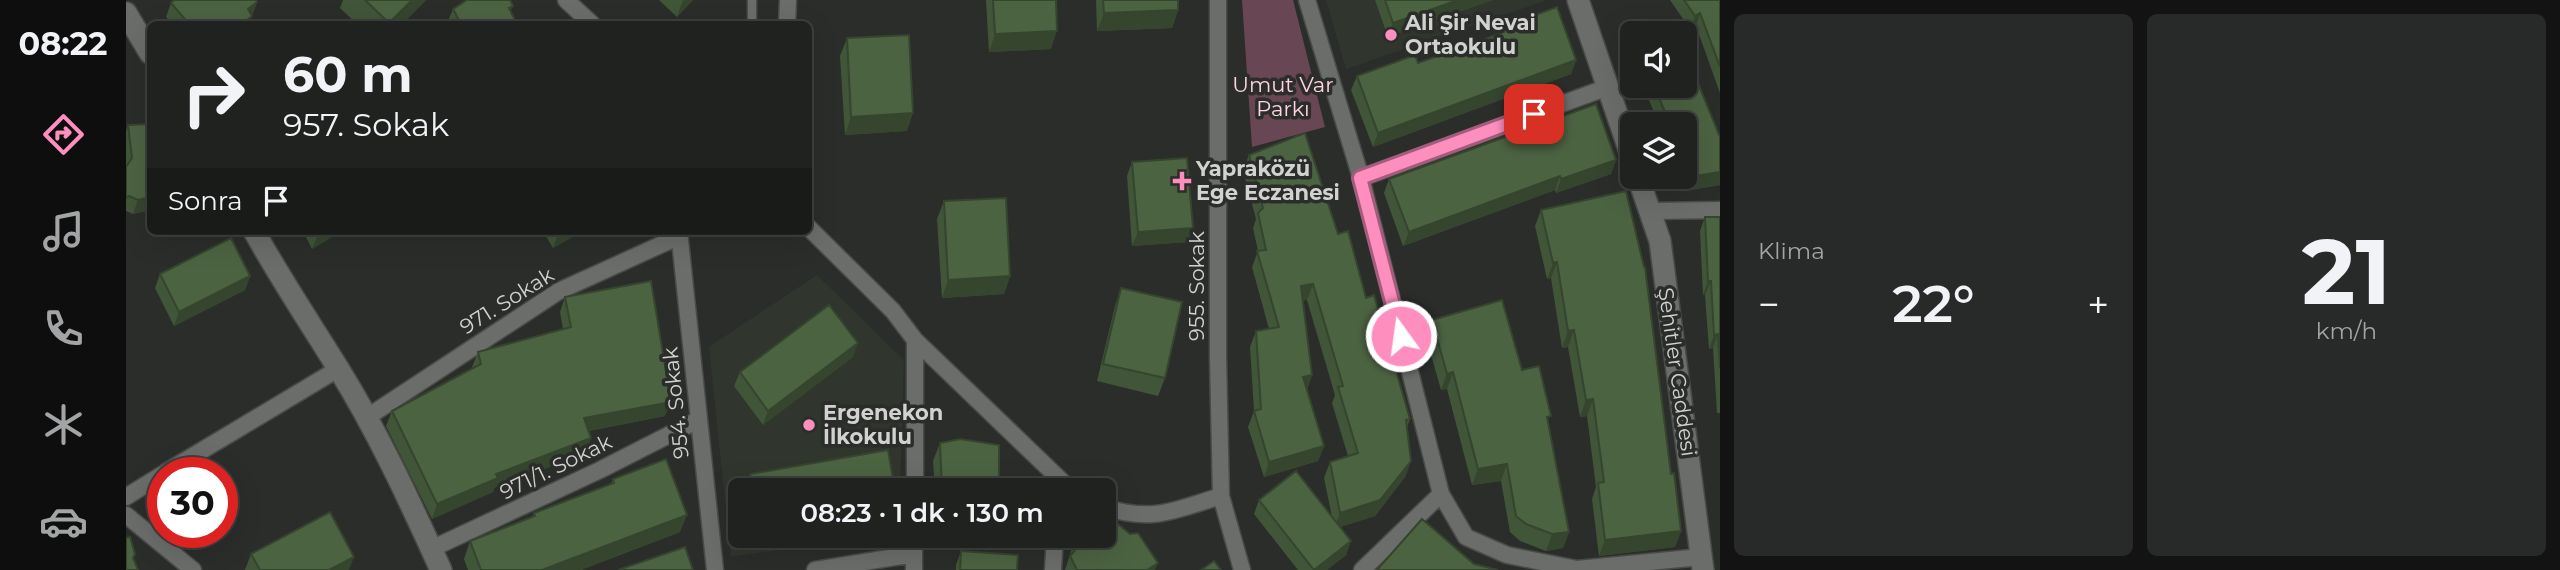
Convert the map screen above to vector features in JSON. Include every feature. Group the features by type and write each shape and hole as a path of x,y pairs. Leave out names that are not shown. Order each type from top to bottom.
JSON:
{"street":[{"path":"566,0 589,21"},
{"path":"787,21 788,0"},
{"name":"955. Sokak","path":"1219,0 1218,358 1221,496 1242,570"},
{"path":"1307,0 1360,178 1441,494 1466,537 1507,555 1577,569 1702,564"},
{"path":"1578,0 1620,123"},
{"path":"126,13 147,48"},
{"path":"1360,178 1608,87"},
{"name":"Şehitler Caddesi","path":"1642,189 1660,241 1702,564"},
{"path":"1650,211 1720,210"},
{"path":"812,231 893,311 915,340 1054,478"},
{"path":"256,235 366,418 441,570"},
{"name":"971. Sokak","path":"366,418 559,291 677,235"},
{"name":"954. Sokak","path":"679,235 715,570"},
{"path":"915,340 915,478"},
{"path":"191,457 338,369"},
{"name":"971/1. Sokak","path":"431,550 698,420"},
{"path":"126,497 147,484"},
{"path":"1362,570 1441,494"},
{"path":"1116,511 1155,516 1221,496"},
{"path":"126,515 193,570"},
{"path":"1053,570 1054,548"},
{"path":"815,570 914,562"}],"lane":[{"path":"752,0 752,21"}],"shaded area":[{"name":"Ali Şir Nevai Ortaokulu","path":"1326,0 1547,0 1346,69"},
{"name":"Ergenekon İlkokulu","path":"817,275 904,360 900,478 728,478 728,528 709,347"},
{"name":"Ergenekon İlkokulu","path":"730,548 791,548 731,557"}],"green space":[{"name":"Umut Var Parkı","path":"1242,0 1293,0 1325,127 1252,147"}],"building":[{"path":"174,0 257,2 248,9 252,16 246,21 186,21 171,3"},
{"path":"365,0 412,0 391,21 387,21"},
{"path":"467,0 510,0 513,6 509,8 516,21 459,21 453,9"},
{"path":"993,0 1056,0 1057,31 995,34"},
{"path":"1103,0 1178,0 1178,10 1104,13"},
{"path":"1385,0 1458,0 1393,23"},
{"path":"1684,0 1720,0 1720,67 1700,13 1695,16"},
{"path":"1557,7 1576,60 1378,133 1357,76 1415,55 1418,63 1504,32 1503,27"},
{"path":"909,35 913,113 851,117 847,38"},
{"path":"1697,80 1720,137 1720,172 1697,176 1697,112 1665,112 1659,98 1697,98"},
{"path":"1596,104 1616,160 1561,179 1560,176 1409,232 1389,179"},
{"path":"147,124 147,198 138,200 129,196 126,198 126,167 132,158 128,125"},
{"path":"1305,133 1338,234 1348,231 1366,298 1374,295 1410,419 1406,420 1411,461 1380,500 1340,513 1330,462 1358,453 1338,387 1343,386 1313,284 1301,286 1312,375 1303,377 1324,446 1269,462 1254,411 1261,409 1256,331 1279,327 1257,251 1266,250 1258,213 1263,208 1249,155"},
{"path":"1187,158 1193,228 1138,232 1132,162"},
{"path":"1626,191 1645,267 1671,474 1674,473 1681,531 1605,540 1598,483 1604,482 1593,399 1586,400 1574,330 1568,331 1557,262 1553,263 1541,210"},
{"path":"1006,198 1010,276 948,280 944,201"},
{"path":"1705,217 1720,217 1720,368 1718,334 1714,335 1711,281 1708,281"},
{"path":"231,238 250,276 179,312 160,274"},
{"path":"651,281 671,402 584,418 591,438 496,474 498,478 437,504 392,411 481,364 478,352 571,327 565,297"},
{"path":"1121,288 1182,302 1165,378 1103,364"},
{"path":"1502,300 1522,370 1539,366 1551,416 1547,417 1569,532 1552,534 1526,524 1516,516 1507,464 1478,469 1453,372 1447,374 1432,320"},
{"path":"829,305 858,343 768,411 740,372"},
{"path":"960,439 999,445 999,478 941,478 940,443"},
{"path":"888,450 893,478 750,478 750,474"},
{"path":"666,459 687,515 542,570 481,570 470,541"},
{"path":"1296,471 1351,541 1314,570 1259,500"},
{"path":"330,512 354,557 329,570 260,570 251,554"},
{"path":"1422,519 1474,564 1498,570 1377,570"},
{"path":"1118,524 1130,534 1138,533 1158,563 1147,570 1077,570 1070,556 1074,548 1116,548"},
{"path":"130,537 138,570 126,570 126,538"},
{"path":"685,547 693,570 618,570"},
{"path":"961,551 1018,555 1017,570 960,570"},
{"path":"1214,561 1221,570 1201,570"}],"place":[{"name":"Ali Şir Nevai Ortaokulu","path":"1391,35"},
{"name":"Yapraközü Ege Eczanesi","path":"1182,181"},
{"name":"Ergenekon İlkokulu","path":"809,425"}],"route":[{"path":"1401,336 1360,178 1534,114"}]}
